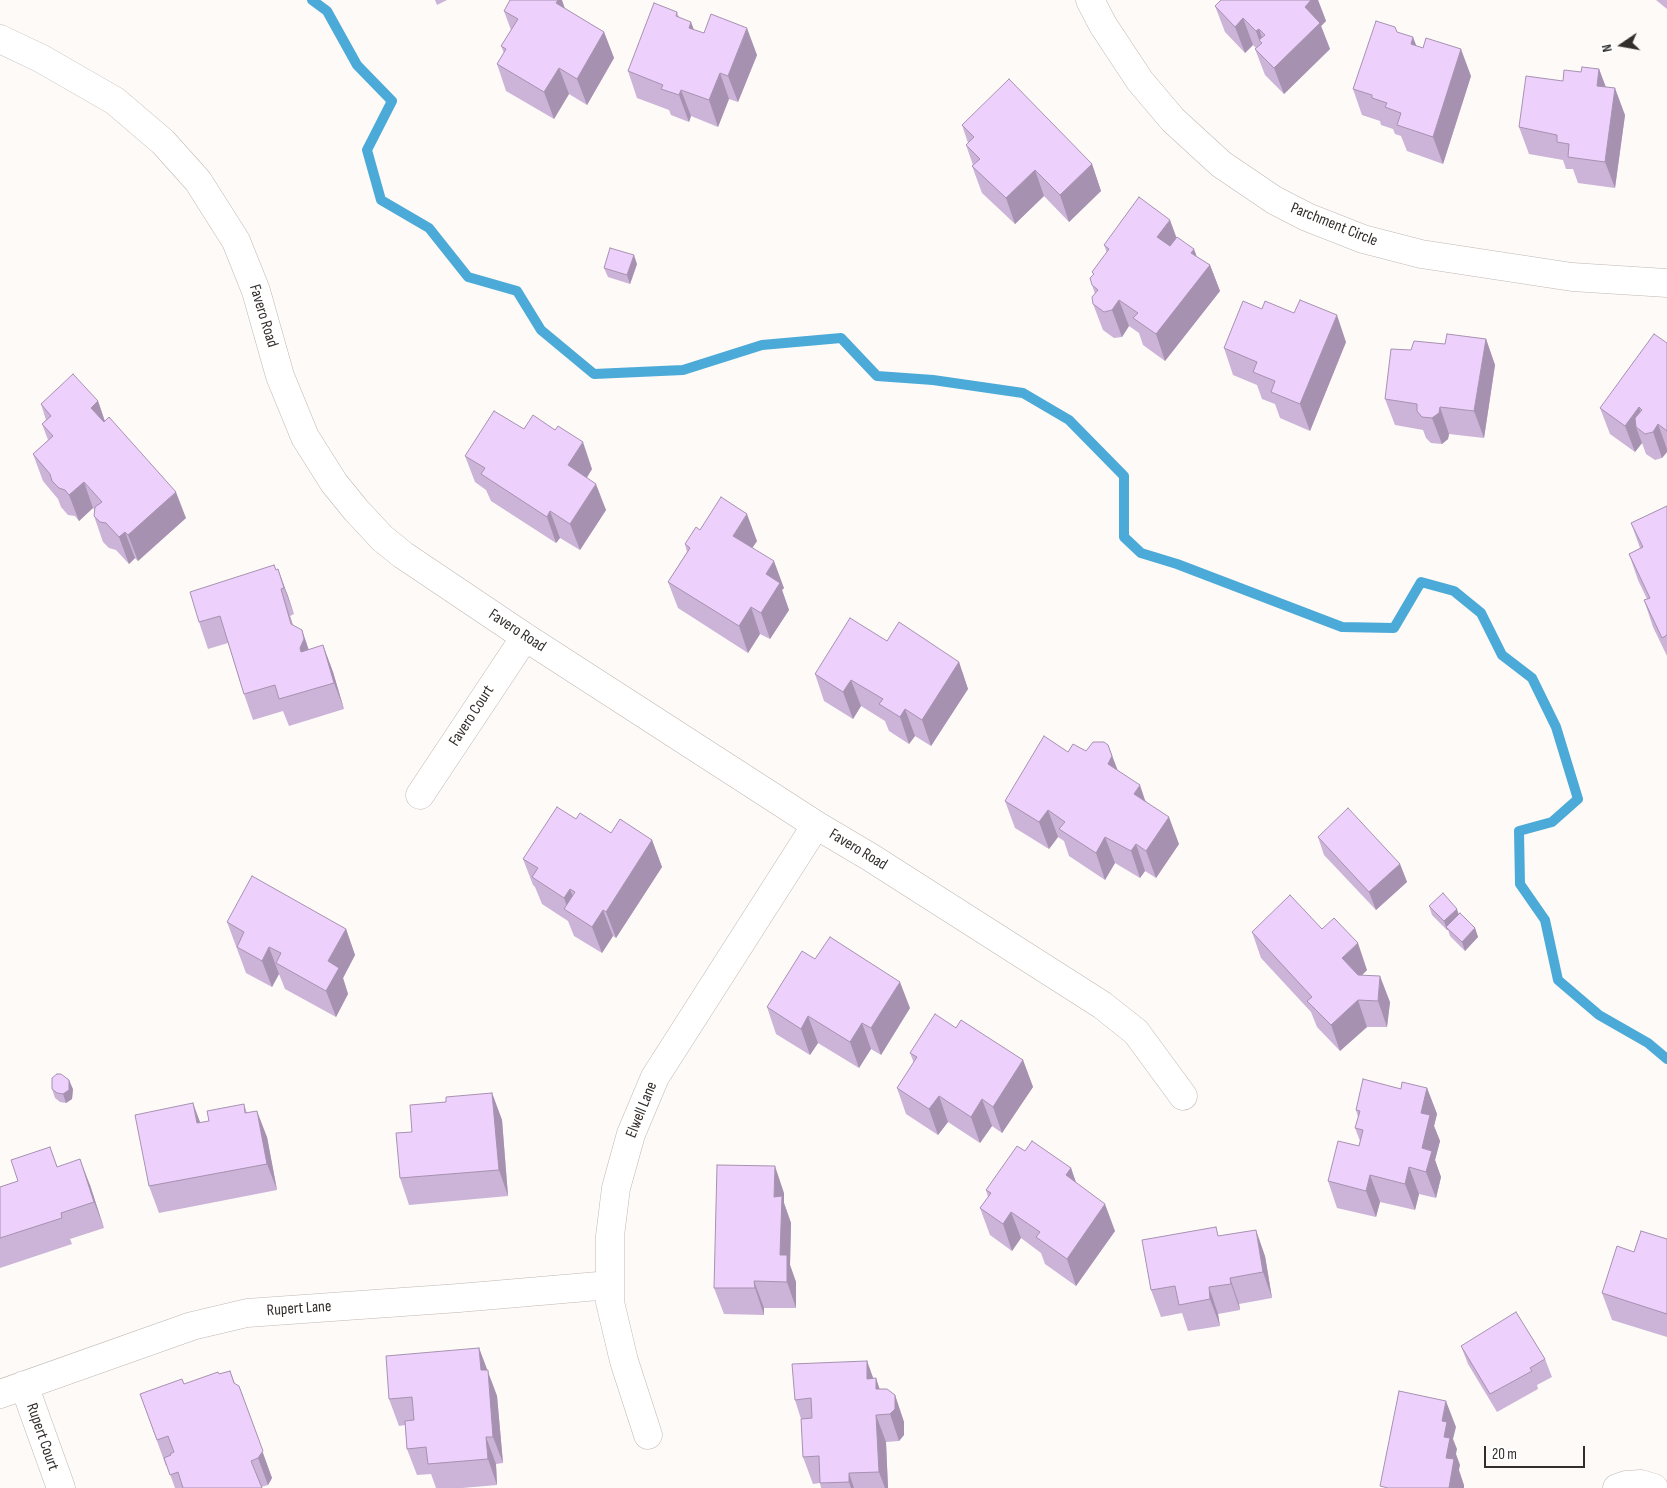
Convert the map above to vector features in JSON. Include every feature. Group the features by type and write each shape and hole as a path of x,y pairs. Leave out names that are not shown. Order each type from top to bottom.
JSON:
{"street":[{"name":"Parchment Circle","path":"1090,0 1103,26 1140,81 1173,120 1221,164 1274,200 1307,217 1363,239 1421,254 1572,277 1667,283"},
{"name":"Favero Road","path":"0,39 42,59 115,101 163,142 198,181 236,241 256,290 280,376 305,437 334,483 382,538 403,556 525,637 816,825 870,857 1102,1006 1136,1032 1183,1096"},
{"name":"Favero Court","path":"420,795 525,637"},
{"name":"Elwell Lane","path":"648,1435 624,1361 610,1302 610,1236 616,1188 631,1134 655,1077 816,825"},
{"name":"Rupert Lane","path":"12,1389 192,1326 246,1313 450,1299 610,1285"},
{"name":"Rupert Court","path":"12,1389 60,1488"},
{"path":"1617,1488 1626,1484 1641,1484 1654,1488"}],"building":[{"path":"510,0 558,0 556,3 604,32 577,79 559,68 544,92 497,64 506,49 501,46 518,19 504,11"},
{"path":"1221,0 1311,0 1305,7 1320,23 1274,68 1255,49 1262,43 1259,40 1265,35 1259,29 1256,31 1243,18 1235,27 1215,6"},
{"path":"654,3 677,12 676,16 691,22 689,28 704,33 711,14 747,28 728,76 720,73 709,100 681,90 679,95 661,89 663,85 628,71"},
{"path":"1376,21 1395,27 1397,32 1413,37 1411,44 1423,48 1426,38 1461,49 1433,137 1397,125 1401,113 1385,107 1387,103 1372,98 1372,95 1353,89"},
{"path":"1582,67 1599,69 1597,86 1615,88 1605,162 1568,157 1569,144 1557,142 1557,135 1519,127 1526,76 1563,81 1564,70 1581,72"},
{"path":"1009,79 1092,164 1060,195 1035,170 1006,198 972,166 980,159 966,145 974,137 962,125"},
{"path":"1139,197 1170,220 1157,237 1170,246 1177,237 1194,249 1191,253 1210,265 1156,334 1133,318 1138,313 1119,300 1112,310 1104,312 1093,304 1092,297 1098,290 1092,285 1090,278 1094,274 1092,272 1109,249 1104,245"},
{"path":"610,248 634,255 627,275 604,268"},
{"path":"1300,300 1337,315 1300,404 1271,392 1275,381 1253,372 1257,362 1224,348 1243,301 1262,309 1265,301 1294,313"},
{"path":"1447,334 1486,339 1474,411 1440,407 1439,413 1432,418 1422,417 1417,411 1417,404 1385,399 1391,349 1411,350 1414,341 1445,344"},
{"path":"1654,334 1667,343 1667,431 1658,424 1653,432 1645,434 1636,427 1635,418 1642,410 1639,407 1625,426 1600,408"},
{"path":"73,374 98,401 91,408 104,422 109,417 176,492 128,535 125,532 119,537 106,523 100,522 94,516 95,507 102,502 84,482 69,495 52,481 50,474 33,454 53,436 42,424 51,416 41,404"},
{"path":"494,411 524,429 533,415 555,430 558,426 583,442 568,465 596,484 570,524 550,511 547,517 481,474 485,468 465,456"},
{"path":"721,497 747,514 733,536 774,561 766,574 780,583 761,613 751,607 739,626 668,582 690,548 685,544 696,527 700,530"},
{"path":"1667,506 1667,635 1662,638 1644,600 1650,598 1629,554 1643,547 1631,523"},
{"path":"274,565 276,570 278,569 284,588 281,589 291,624 302,630 304,639 300,648 301,652 323,645 334,683 279,699 275,685 244,694 220,616 199,622 190,592"},
{"path":"850,618 887,641 899,622 959,662 922,720 905,709 900,717 879,704 883,699 851,680 843,692 815,674"},
{"path":"1044,736 1068,752 1073,744 1086,751 1093,742 1104,742 1108,745 1112,756 1108,764 1140,785 1134,794 1169,817 1146,851 1136,844 1131,851 1105,837 1096,853 1059,829 1065,822 1048,810 1039,822 1005,801"},
{"path":"557,807 576,819 580,813 611,833 620,819 652,840 606,912 603,910 592,927 564,909 575,892 570,889 564,898 532,877 538,868 523,859"},
{"path":"1348,808 1400,864 1369,892 1318,837"},
{"path":"252,876 346,929 328,961 339,968 326,991 276,963 281,953 269,947 262,961 237,947 244,932 227,922"},
{"path":"1443,893 1457,909 1444,921 1429,906"},
{"path":"1290,895 1322,929 1334,918 1358,943 1342,958 1358,975 1380,976 1378,1001 1358,1000 1331,1025 1307,1001 1312,997 1252,932"},
{"path":"1460,913 1475,928 1462,942 1446,927"},
{"path":"830,937 900,982 871,1028 862,1023 850,1042 808,1016 801,1029 767,1007 802,951 815,959"},
{"path":"935,1014 956,1028 961,1020 1023,1060 993,1107 982,1099 971,1117 939,1096 929,1109 897,1088 917,1057 910,1053"},
{"path":"57,1074 61,1074 69,1080 69,1090 63,1094 57,1093 52,1089 52,1078"},
{"path":"1363,1079 1401,1089 1402,1082 1427,1088 1421,1113 1430,1115 1422,1148 1432,1151 1426,1172 1409,1167 1405,1184 1370,1175 1366,1191 1328,1181 1338,1141 1359,1146 1363,1130 1355,1128 1360,1111 1356,1110"},
{"path":"492,1093 499,1170 400,1178 396,1133 412,1132 410,1105 446,1102 446,1097"},
{"path":"193,1103 197,1123 209,1121 207,1111 244,1104 245,1113 257,1111 267,1164 149,1186 135,1115"},
{"path":"1032,1141 1071,1168 1066,1175 1105,1204 1067,1259 1036,1237 1040,1232 1011,1212 1003,1224 980,1208 991,1193 986,1190 1017,1146 1025,1151"},
{"path":"50,1147 57,1167 80,1159 94,1202 61,1213 62,1218 0,1238 0,1187 18,1181 11,1160"},
{"path":"717,1165 775,1166 774,1197 782,1196 780,1255 787,1255 787,1282 754,1281 755,1288 714,1288"},
{"path":"1216,1227 1218,1236 1256,1230 1263,1272 1230,1278 1231,1284 1209,1287 1210,1299 1179,1305 1175,1286 1151,1290 1142,1240"},
{"path":"1641,1231 1667,1239 1667,1314 1602,1293 1617,1246 1634,1252"},
{"path":"1516,1312 1545,1359 1530,1368 1532,1371 1490,1394 1461,1346"},
{"path":"479,1348 481,1370 488,1370 493,1437 486,1437 488,1459 428,1464 426,1447 407,1449 405,1421 414,1420 412,1397 389,1399 386,1356"},
{"path":"867,1361 867,1379 876,1378 876,1389 887,1389 895,1395 895,1409 890,1414 876,1415 879,1472 849,1473 849,1482 820,1483 819,1456 803,1457 801,1419 812,1418 811,1398 795,1400 792,1364"},
{"path":"230,1371 234,1383 239,1386 263,1451 258,1458 251,1461 262,1488 183,1488 178,1472 170,1475 164,1458 174,1452 168,1436 157,1440 140,1394 182,1379 184,1384 218,1372 219,1374"},
{"path":"1399,1391 1446,1401 1442,1421 1447,1422 1444,1437 1450,1438 1446,1458 1454,1459 1449,1488 1388,1488 1380,1486"}],"waterway":[{"path":"312,0 327,11 357,65 392,101 367,150 381,200 429,228 468,277 517,291 541,330 594,374 683,370 762,345 841,338 877,376 933,380 1023,393 1069,420 1124,476 1124,537 1141,553 1177,564 1342,627 1394,628 1421,582 1454,591 1481,613 1502,655 1532,678 1556,727 1578,799 1552,822 1519,831 1520,884 1545,920 1558,980 1599,1015 1648,1043 1667,1059"}]}
